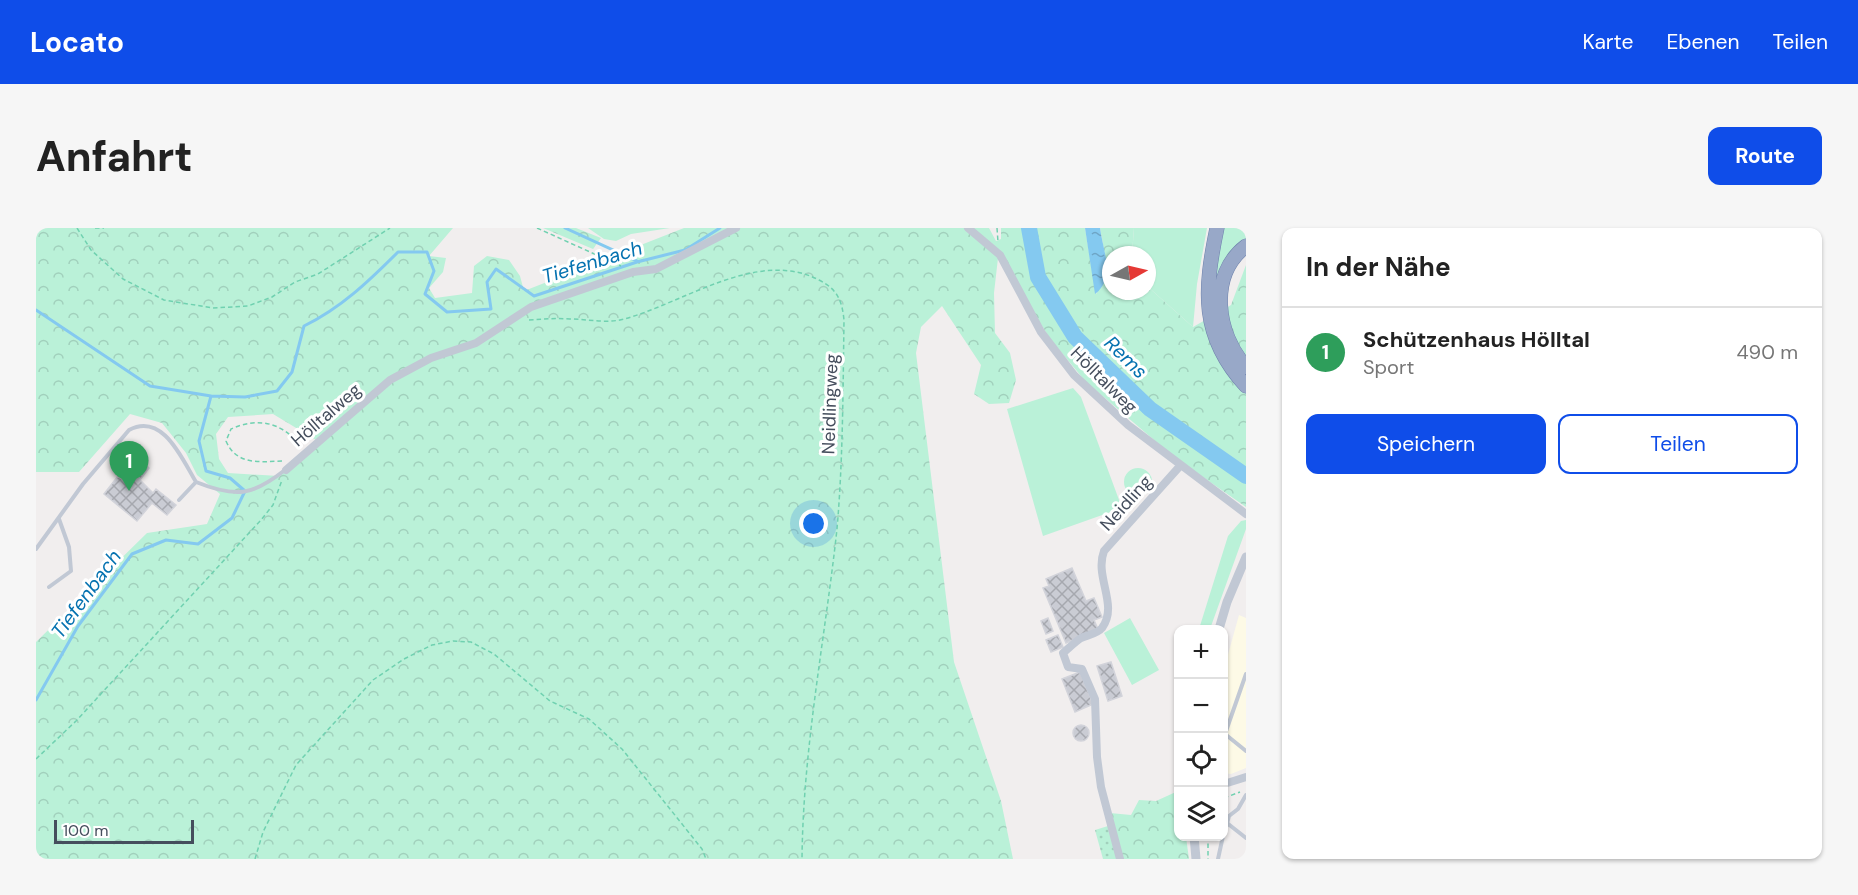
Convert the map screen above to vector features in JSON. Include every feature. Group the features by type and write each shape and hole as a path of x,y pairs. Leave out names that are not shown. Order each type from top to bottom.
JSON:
{"highway":[{"path":"1217,228 1207,285 1208,310 1220,351 1228,366 1246,386"},
{"path":"1246,246 1230,262 1224,274 1220,298 1228,337 1246,367"}],"street":[{"name":"Hölltalweg","path":"286,470 390,380 421,363 476,343 531,307 633,272 656,268 736,228"},
{"name":"Hölltalweg","path":"968,228 1000,255 1041,332 1074,375 1128,425 1246,514"},
{"name":"Neidling","path":"1120,859 1101,787 1097,758 1095,699 1082,669 1068,667 1063,653 1079,639 1100,630 1107,619 1109,607 1100,563 1114,538 1180,466"},
{"path":"1220,625 1246,557"},
{"path":"1228,784 1245,783"},
{"path":"1194,841 1196,859"}],"lane":[{"path":"36,549 83,484 129,430 137,426 151,425 165,436 196,482 218,491 249,491 262,488 286,470"},
{"path":"179,500 196,482"},
{"path":"50,586 70,571 69,547 58,518"},
{"path":"1246,674 1225,734 1246,751"},
{"path":"1228,820 1238,809 1246,795"},
{"path":"1228,824 1246,838"},
{"path":"1218,859 1222,841"}],"path":[{"path":"76,228 92,250 123,279 164,300 213,308 248,306 272,297 295,282 318,274 390,228"},
{"path":"95,228 104,228"},
{"path":"537,228 604,256 627,269"},
{"path":"997,228 1000,255"},
{"name":"Neidlingweg","path":"527,320 625,319 729,279 782,269 804,272 826,284 838,294 844,320 837,526 818,689 809,732 802,859"},
{"path":"297,460 244,461 231,452 226,441 231,429 246,422 269,423 288,431 306,453"},
{"name":"Hölltalweg","path":"36,759 76,721 261,520 273,505 286,470"},
{"path":"255,859 263,832 296,765 373,680 404,659 432,645 453,641 471,642 494,654 549,701 590,719 622,749 702,849 706,859"},
{"path":"1228,795 1245,783"},
{"path":"1208,841 1208,859"}],"shaded area":[{"path":"1239,615 1246,618 1246,768 1231,774 1228,774 1228,655"}],"green space":[{"path":"36,228 453,228 429,256 446,258 443,272 429,288 435,298 472,293 474,266 487,256 509,260 520,276 524,291 684,228 989,228 996,241 1001,239 1001,228 1085,228 1096,294 1102,283 1102,300 1156,300 1156,294 1193,327 1207,319 1246,390 1246,507 1174,457 1086,382 1051,340 998,258 994,293 995,333 1010,353 1016,380 1009,403 989,404 974,394 981,365 942,306 921,327 916,353 954,662 1001,801 1013,859 36,859 36,642 147,533 207,524 220,494 197,475 186,453 162,423 130,414 79,472 36,472","holes":["273,414 321,443 279,476 228,473 219,459 216,434 228,417"]},
{"path":"543,228 576,228 601,238 593,249"},
{"path":"588,228 670,228 631,234 616,241 604,239"},
{"path":"1100,228 1134,228 1133,246 1103,246"},
{"path":"1134,228 1207,228 1197,284 1193,327 1156,294 1156,246 1133,246"},
{"path":"1223,228 1246,228 1246,242 1217,291 1212,285"},
{"path":"1246,265 1246,360 1229,326 1226,308 1231,305"},
{"path":"1073,388 1081,397 1122,508 1043,536 1007,409"},
{"path":"1138,468 1148,472 1152,482 1148,492 1138,496 1128,492 1124,482 1128,472"},
{"path":"1246,520 1246,529 1211,625 1200,625 1228,536 1241,521"},
{"path":"1130,618 1159,670 1132,685 1104,633"},
{"path":"1174,793 1174,841 1187,841 1189,859 1123,859 1110,813 1131,815 1139,800 1156,801"},
{"path":"1108,826 1117,859 1103,859 1095,830"}],"water":[{"path":"1085,228 1100,228 1103,246 1102,286 1095,294"}],"building":[{"path":"144,463 149,468 140,480 153,493 156,489 176,505 167,515 152,503 137,521 104,494 118,476 127,483"},
{"path":"1072,568 1086,601 1094,598 1102,617 1094,620 1098,629 1066,643 1043,588 1049,586 1046,579"},
{"path":"1048,618 1053,631 1046,634 1041,621"},
{"path":"1058,635 1063,647 1051,652 1046,640"},
{"path":"1111,662 1122,696 1108,701 1097,666"},
{"path":"1080,672 1093,704 1075,712 1062,679"},
{"path":"1081,725 1089,733 1081,741 1073,733"}],"waterway":[{"path":"565,228 637,261"},
{"name":"Tiefenbach","path":"36,700 78,626 132,554 166,540 198,544 232,518 245,491 230,478 206,471 199,441 211,396 245,397 277,391 292,372 304,326 342,302 398,252 427,252 434,271 425,294 447,312 491,309 487,282 496,269 534,296 637,262 685,250 720,228"},
{"name":"Rems","path":"1029,228 1038,277 1075,337 1150,409 1246,476"},
{"path":"36,310 150,386 211,396"}],"place":[{"name":"Schützenhaus Hölltal","path":"129,491"}]}
